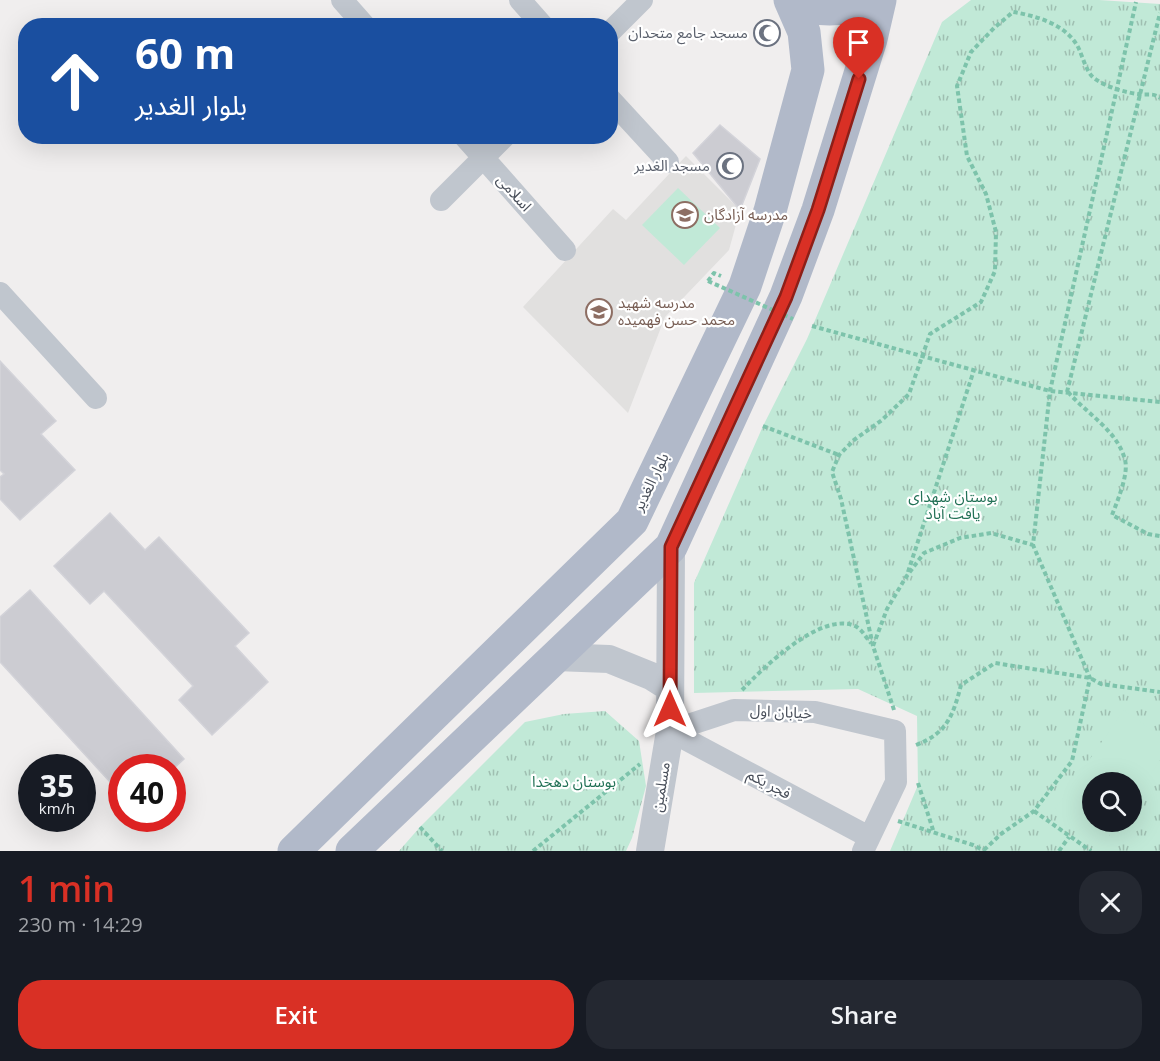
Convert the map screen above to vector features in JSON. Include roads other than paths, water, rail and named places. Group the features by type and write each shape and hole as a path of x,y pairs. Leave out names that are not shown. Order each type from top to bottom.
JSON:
{"main road":[{"name":"بلوار الغدیر","path":"294,851 632,521 745,286 770,211 808,70 804,32 789,0"},
{"path":"795,0 811,7 836,10 853,7 867,0"},
{"path":"352,851 671,547 786,297 818,210 871,39 880,0"},
{"path":"793,128 840,140"}],"street":[{"path":"342,0 358,18"},
{"path":"520,0 536,18"},
{"path":"618,24 642,0"},
{"path":"618,108 668,162"},
{"name":"اسلامی","path":"471,144 565,250"},
{"path":"441,200 497,144"},
{"path":"0,293 96,398"},
{"name":"مسلمین","path":"650,851 670,731 671,547"},
{"path":"555,657 609,659 651,676 670,688"},
{"name":"خیابان اول","path":"670,731 734,710 815,712 899,732 896,782 866,844"},
{"name":"فجر یکم","path":"670,731 866,844"}],"place":[{"name":"مسجد جامع متحدان","path":"767,33"},
{"name":"مسجد الغدیر","path":"730,166"},
{"name":"مدرسه آزادگان","path":"685,215"},
{"name":"مدرسه شهید محمد حسن فهمیده","path":"599,312"}],"park label":[{"name":"بوستان شهدای یافت آباد","path":"953,506"},
{"name":"بوستان دهخدا","path":"574,782"}]}
